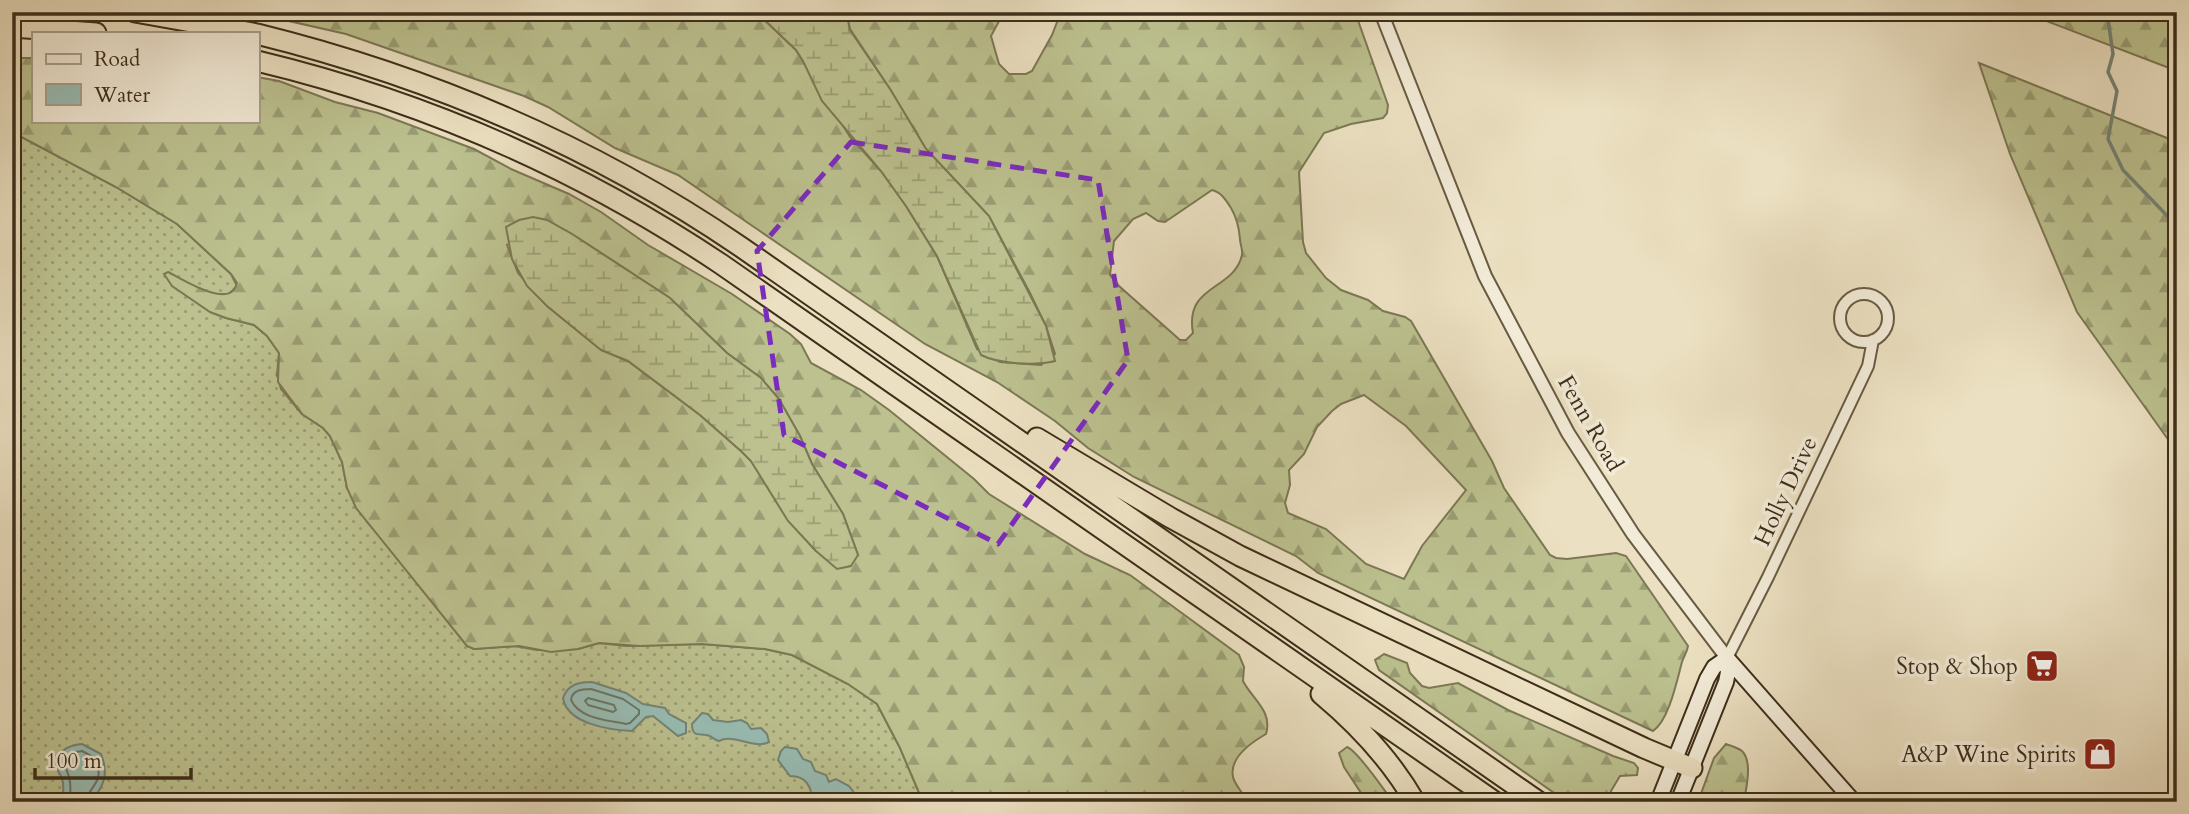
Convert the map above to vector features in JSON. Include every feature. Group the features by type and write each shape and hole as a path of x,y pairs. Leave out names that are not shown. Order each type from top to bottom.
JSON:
{"highway":[{"path":"135,12 244,32"},
{"path":"12,27 82,32"},
{"path":"259,35 335,54 410,78 475,103 565,144 695,216 1539,802"},
{"path":"259,62 349,85 451,121 537,158 633,208 721,264 1495,802"},
{"path":"874,340 929,366 1053,447 1223,547 1683,765"},
{"path":"1249,631 1287,668 1359,729 1395,771 1415,802"}],"main road":[{"path":"1678,802 1683,765 1710,673 1727,658"},
{"name":"Fenn Road","path":"1727,658 1854,802"},
{"path":"1658,802 1683,765"}],"street":[{"name":"Fenn Road","path":"1381,12 1485,276 1568,433 1639,541 1727,658"},
{"name":"Holly Drive","path":"1727,658 1868,366 1873,340 1886,328 1886,308 1879,299 1871,295 1853,297 1841,310 1843,330 1855,341 1873,340"}],"highlighted area":[{"path":"851,142 1098,180 1128,360 998,544 784,435 757,251"}],"green space":[{"path":"249,12 756,12 796,50 850,137 881,171 906,206 937,256 977,349 1000,362 1041,365 1055,354 1046,326 989,216 926,149 850,29 846,12 1004,12 991,36 999,64 1009,74 1026,74 1032,71 1061,12 1355,12 1388,105 1387,113 1383,118 1324,133 1299,172 1306,253 1326,278 1341,290 1368,300 1383,311 1411,321 1492,461 1504,488 1550,555 1567,559 1616,553 1626,556 1688,646 1664,718 1653,731 1318,573 1296,556 1134,477 1088,448 1055,421 997,382 925,344 678,175 615,148 548,107 524,96 346,34","holes":["1212,190 1223,197 1235,215 1242,255 1230,275 1202,296 1192,317 1193,333 1186,340 1180,340 1110,275 1114,241 1133,219 1146,213 1165,222","1364,395 1406,426 1466,490 1422,546 1404,579 1366,564 1326,529 1288,513 1285,503 1290,485 1289,470 1304,454 1317,427 1341,404"]},
{"path":"756,12 846,12 850,30 926,149 989,216 1046,326 1055,361 1017,363 981,355 937,256 906,206 881,171 822,101 796,50"},
{"path":"2023,12 2177,12 2177,71"},
{"path":"12,58 32,58 32,122 259,122 259,77 279,81 335,102 378,113 474,149 511,169 569,194 601,212 648,245 732,294 790,334 801,344 811,363 861,390 889,410 989,494 1085,554 1130,575 1239,655 1244,667 1243,681 1267,719 1266,734 1254,741 1234,763 1234,780 1247,802 923,802 900,748 877,704 848,684 792,655 765,649 702,644 640,646 599,643 551,652 519,646 474,649 467,646 356,508 347,488 342,462 330,436 302,414 278,382 279,353 267,336 254,325 210,312 172,286 164,274 168,272 206,291 226,294 233,291 237,283 231,274 177,224 116,187 12,132","holes":["547,220 670,298 727,353 761,378 779,399 812,464 843,514 858,555 816,551 788,520 751,461 741,451 700,415 628,361 601,350 547,306 518,273 507,245"]},
{"path":"1979,63 2177,142 2177,452 2077,312 2010,154"},
{"path":"12,132 116,187 177,224 231,274 237,286 229,294 215,294 201,289 210,312 254,325 267,336 279,353 277,375 281,389 302,414 330,436 342,462 347,488 367,522 467,646 474,649 515,646 537,650 578,649 599,643 626,646 702,644 765,649 792,655 848,684 877,704 900,748 923,802 12,802"},
{"path":"533,217 547,220 572,234 670,298 727,353 761,378 779,399 812,464 843,514 858,555 851,566 837,569 816,551 788,521 751,461 700,415 628,361 601,350 527,286 512,259 506,227"},
{"path":"1384,654 1407,663 1410,673 1422,686 1429,688 1458,683 1508,710 1634,763 1638,768 1637,775 1620,776 1611,791 1611,798 1616,802 1567,802 1379,670 1375,660"},
{"path":"1726,744 1742,751 1747,762 1744,802 1698,802 1714,758"},
{"path":"1347,747 1364,763 1393,802 1367,802 1344,767 1339,753"}],"water":[{"path":"592,682 626,693 643,704 665,708 669,714 686,723 686,733 678,736 653,716 646,717 632,731 602,727 581,720 566,707 563,698 574,685"},
{"path":"702,713 708,714 713,720 741,720 751,729 761,728 767,734 769,742 757,744 731,739 719,741 695,733 692,724"},
{"path":"82,744 101,754 105,768 104,780 91,802 63,802 63,784 57,769 57,758 63,750"},
{"path":"785,747 797,749 803,759 811,762 815,771 826,775 829,782 836,779 849,786 861,802 812,802 807,783 790,776 778,760"}],"waterway":[{"path":"2107,12 2113,54 2108,72 2117,91 2108,139 2123,170 2177,226"}],"place":[{"name":"Stop & Shop","path":"2042,666"},
{"name":"A&P Wine Spirits","path":"2100,754"}]}
